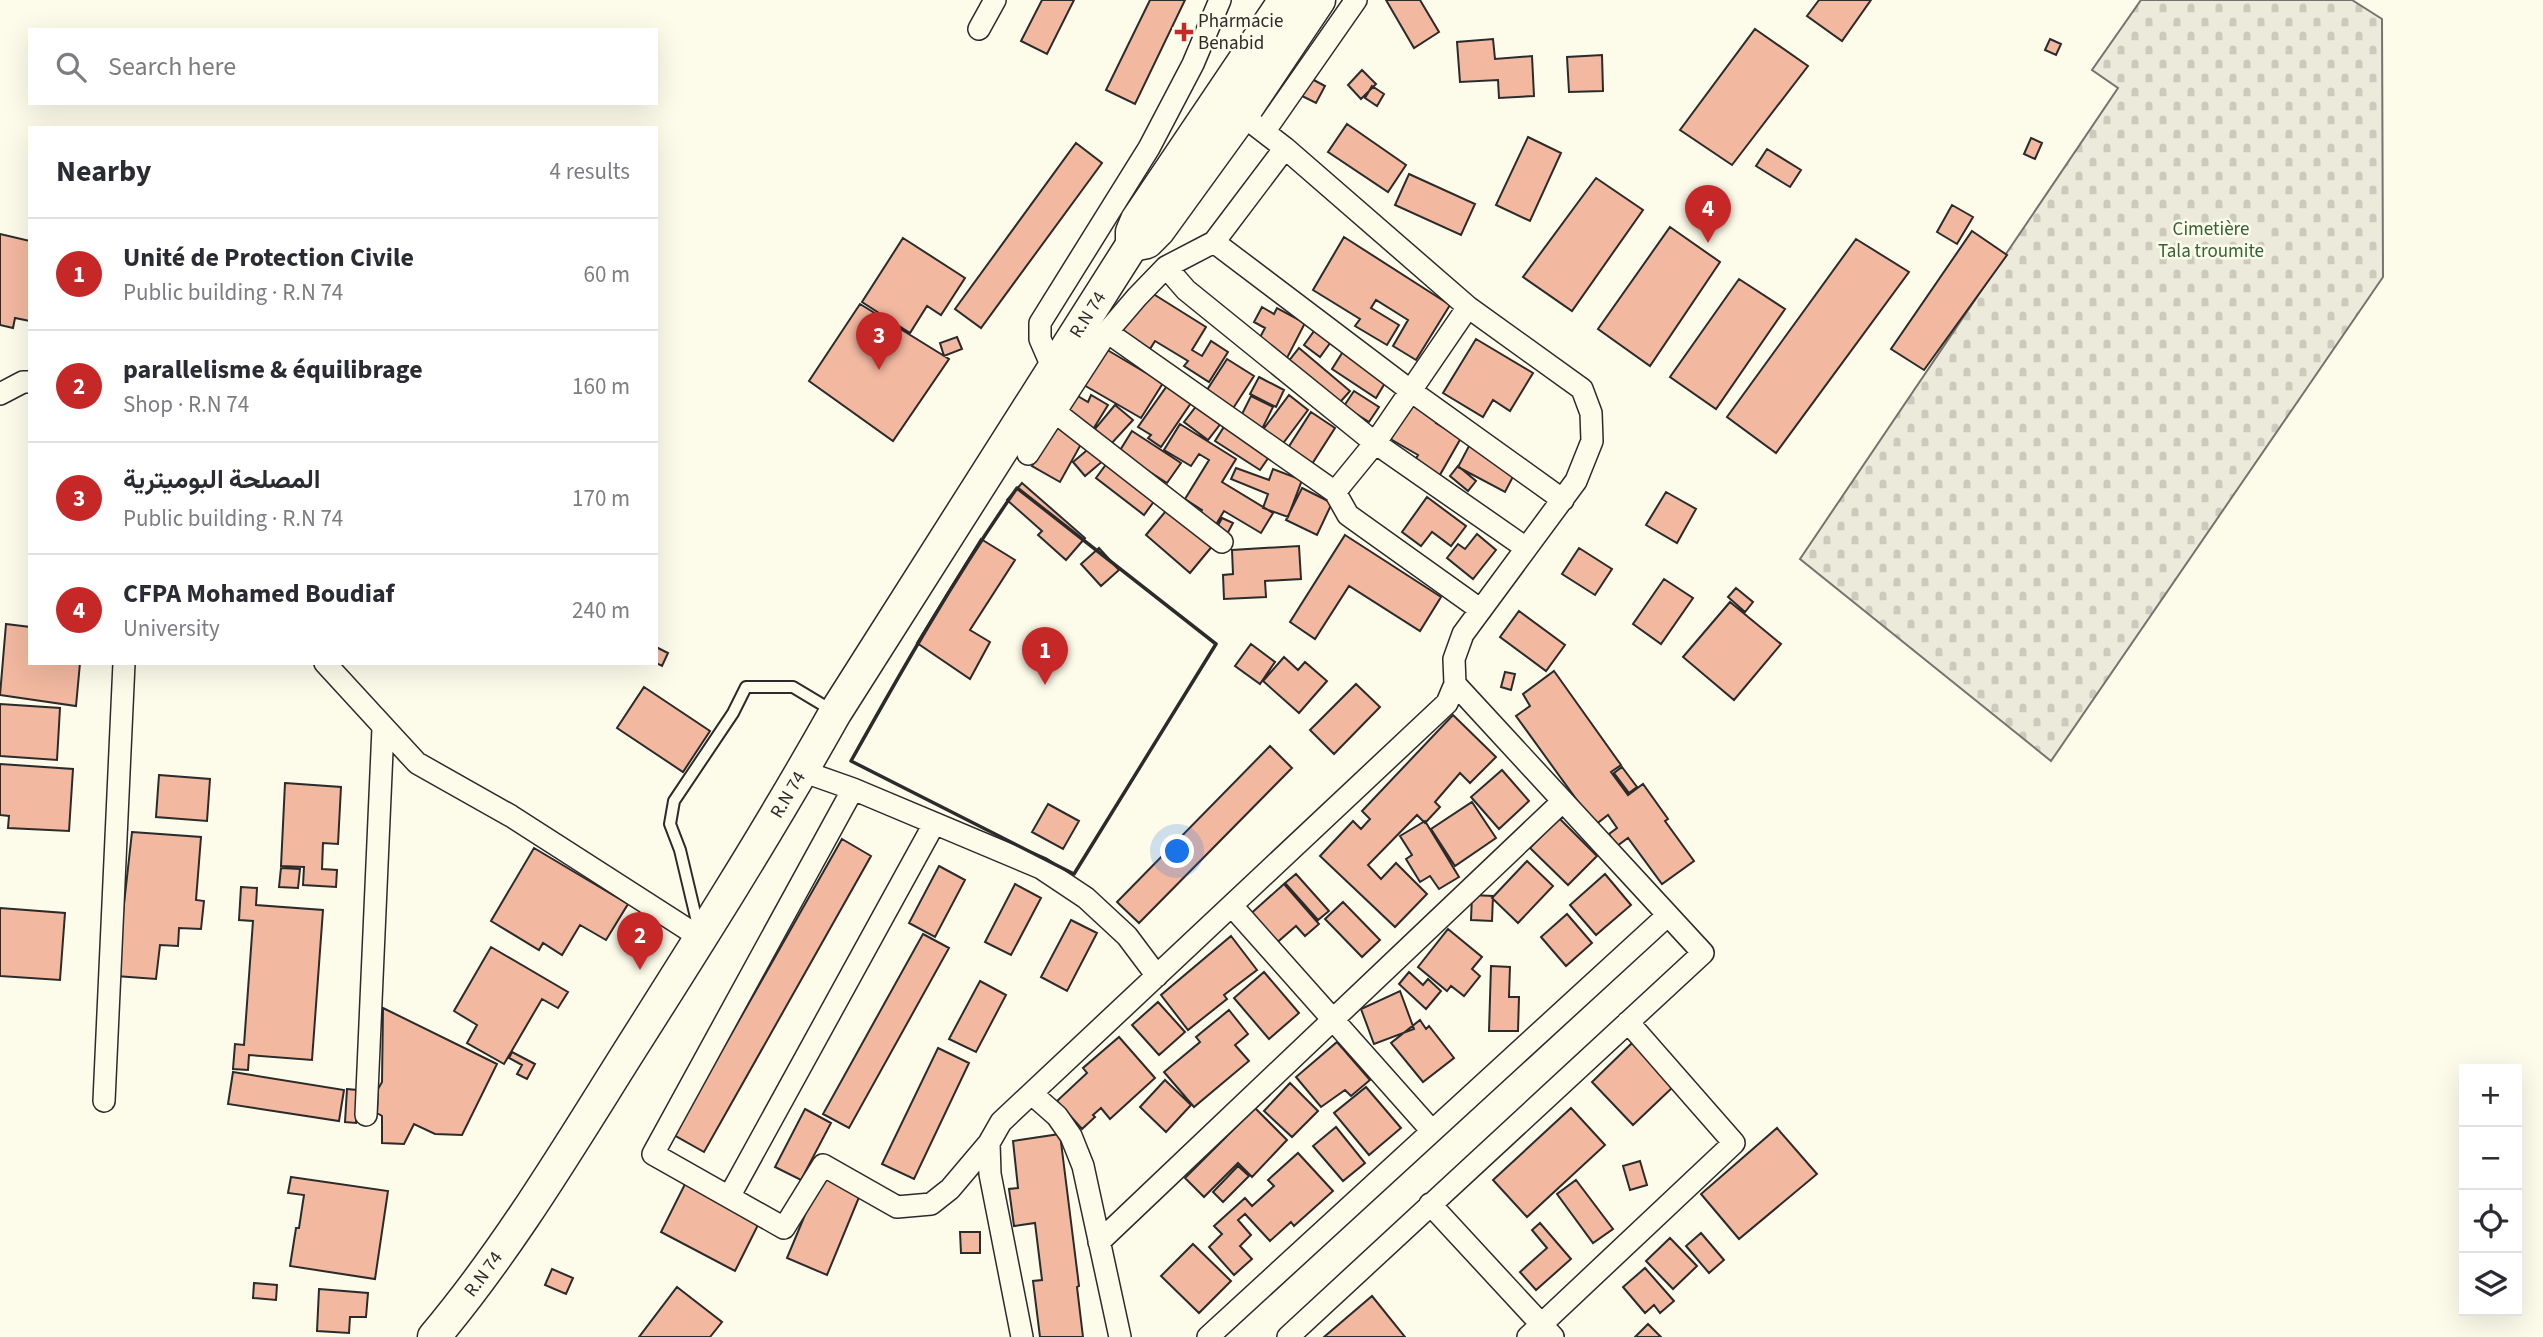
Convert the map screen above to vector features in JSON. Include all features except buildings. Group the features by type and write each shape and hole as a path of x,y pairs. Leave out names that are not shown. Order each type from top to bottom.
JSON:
{"main road":[{"name":"R.N 74","path":"1128,252 1153,237 1253,124 1319,0"},
{"name":"R.N 74","path":"434,1337 476,1287 529,1209 701,938 835,713 1128,252 1137,220 1280,4"}],"street":[{"path":"979,29 995,0"},
{"path":"1053,369 1040,339 1040,323 1149,148 1193,64 1220,0"},
{"path":"853,789 653,1154 784,1228 824,1165 897,1207 931,1204 950,1189 989,1143 1002,1122 1447,703 1455,684 1454,659 1463,634 1576,481 1592,441 1591,413 1582,388 1468,307 1285,148 1253,124 1356,0"},
{"path":"1028,454 1107,332 1136,297 1166,267 1214,242 1285,148"},
{"path":"1094,236 1128,252"},
{"path":"1214,242 1411,391 1563,499"},
{"path":"1166,267 1186,290 1375,443 1527,548"},
{"path":"1335,492 1375,443 1468,307"},
{"path":"1107,332 1335,492 1348,515 1481,610"},
{"path":"0,394 28,382"},
{"path":"1055,412 1222,542"},
{"path":"104,1101 124,665"},
{"path":"327,665 417,763 511,816 701,938"},
{"path":"1288,1337 1703,953 1455,684"},
{"path":"366,1115 383,728"},
{"path":"802,771 853,789 1041,868 1086,898 1127,936 1157,976"},
{"path":"1099,1242 1563,801"},
{"path":"729,1197 934,824"},
{"path":"1232,906 1432,1131"},
{"path":"1208,1337 1668,915"},
{"path":"1430,1204 1541,1333 1734,1143 1628,1022"},
{"path":"1032,1094 1057,1116 1071,1136 1083,1166 1120,1337"},
{"path":"989,1143 990,1174 1022,1337"}],"lane":[{"path":"701,938 680,850 670,824 674,801 733,713 746,687 793,687 835,713"}],"green space":[{"name":"Cimetière Tala troumite","path":"2141,0 2352,0 2382,19 2383,277 2051,761 1800,559 2118,88 2092,70"}],"wall":[{"path":"1017,488 1216,644 1074,874 851,761 951,588 1017,488"}],"place":[{"name":"Pharmacie Benabid","path":"1184,32"},
{"name":"CFPA Mohamed Boudiaf","path":"1708,243"},
{"name":"المصلحة البوميترية","path":"879,370"},
{"name":"Unité de Protection Civile","path":"1045,685"},
{"name":"parallelisme & équilibrage","path":"640,970"}]}
